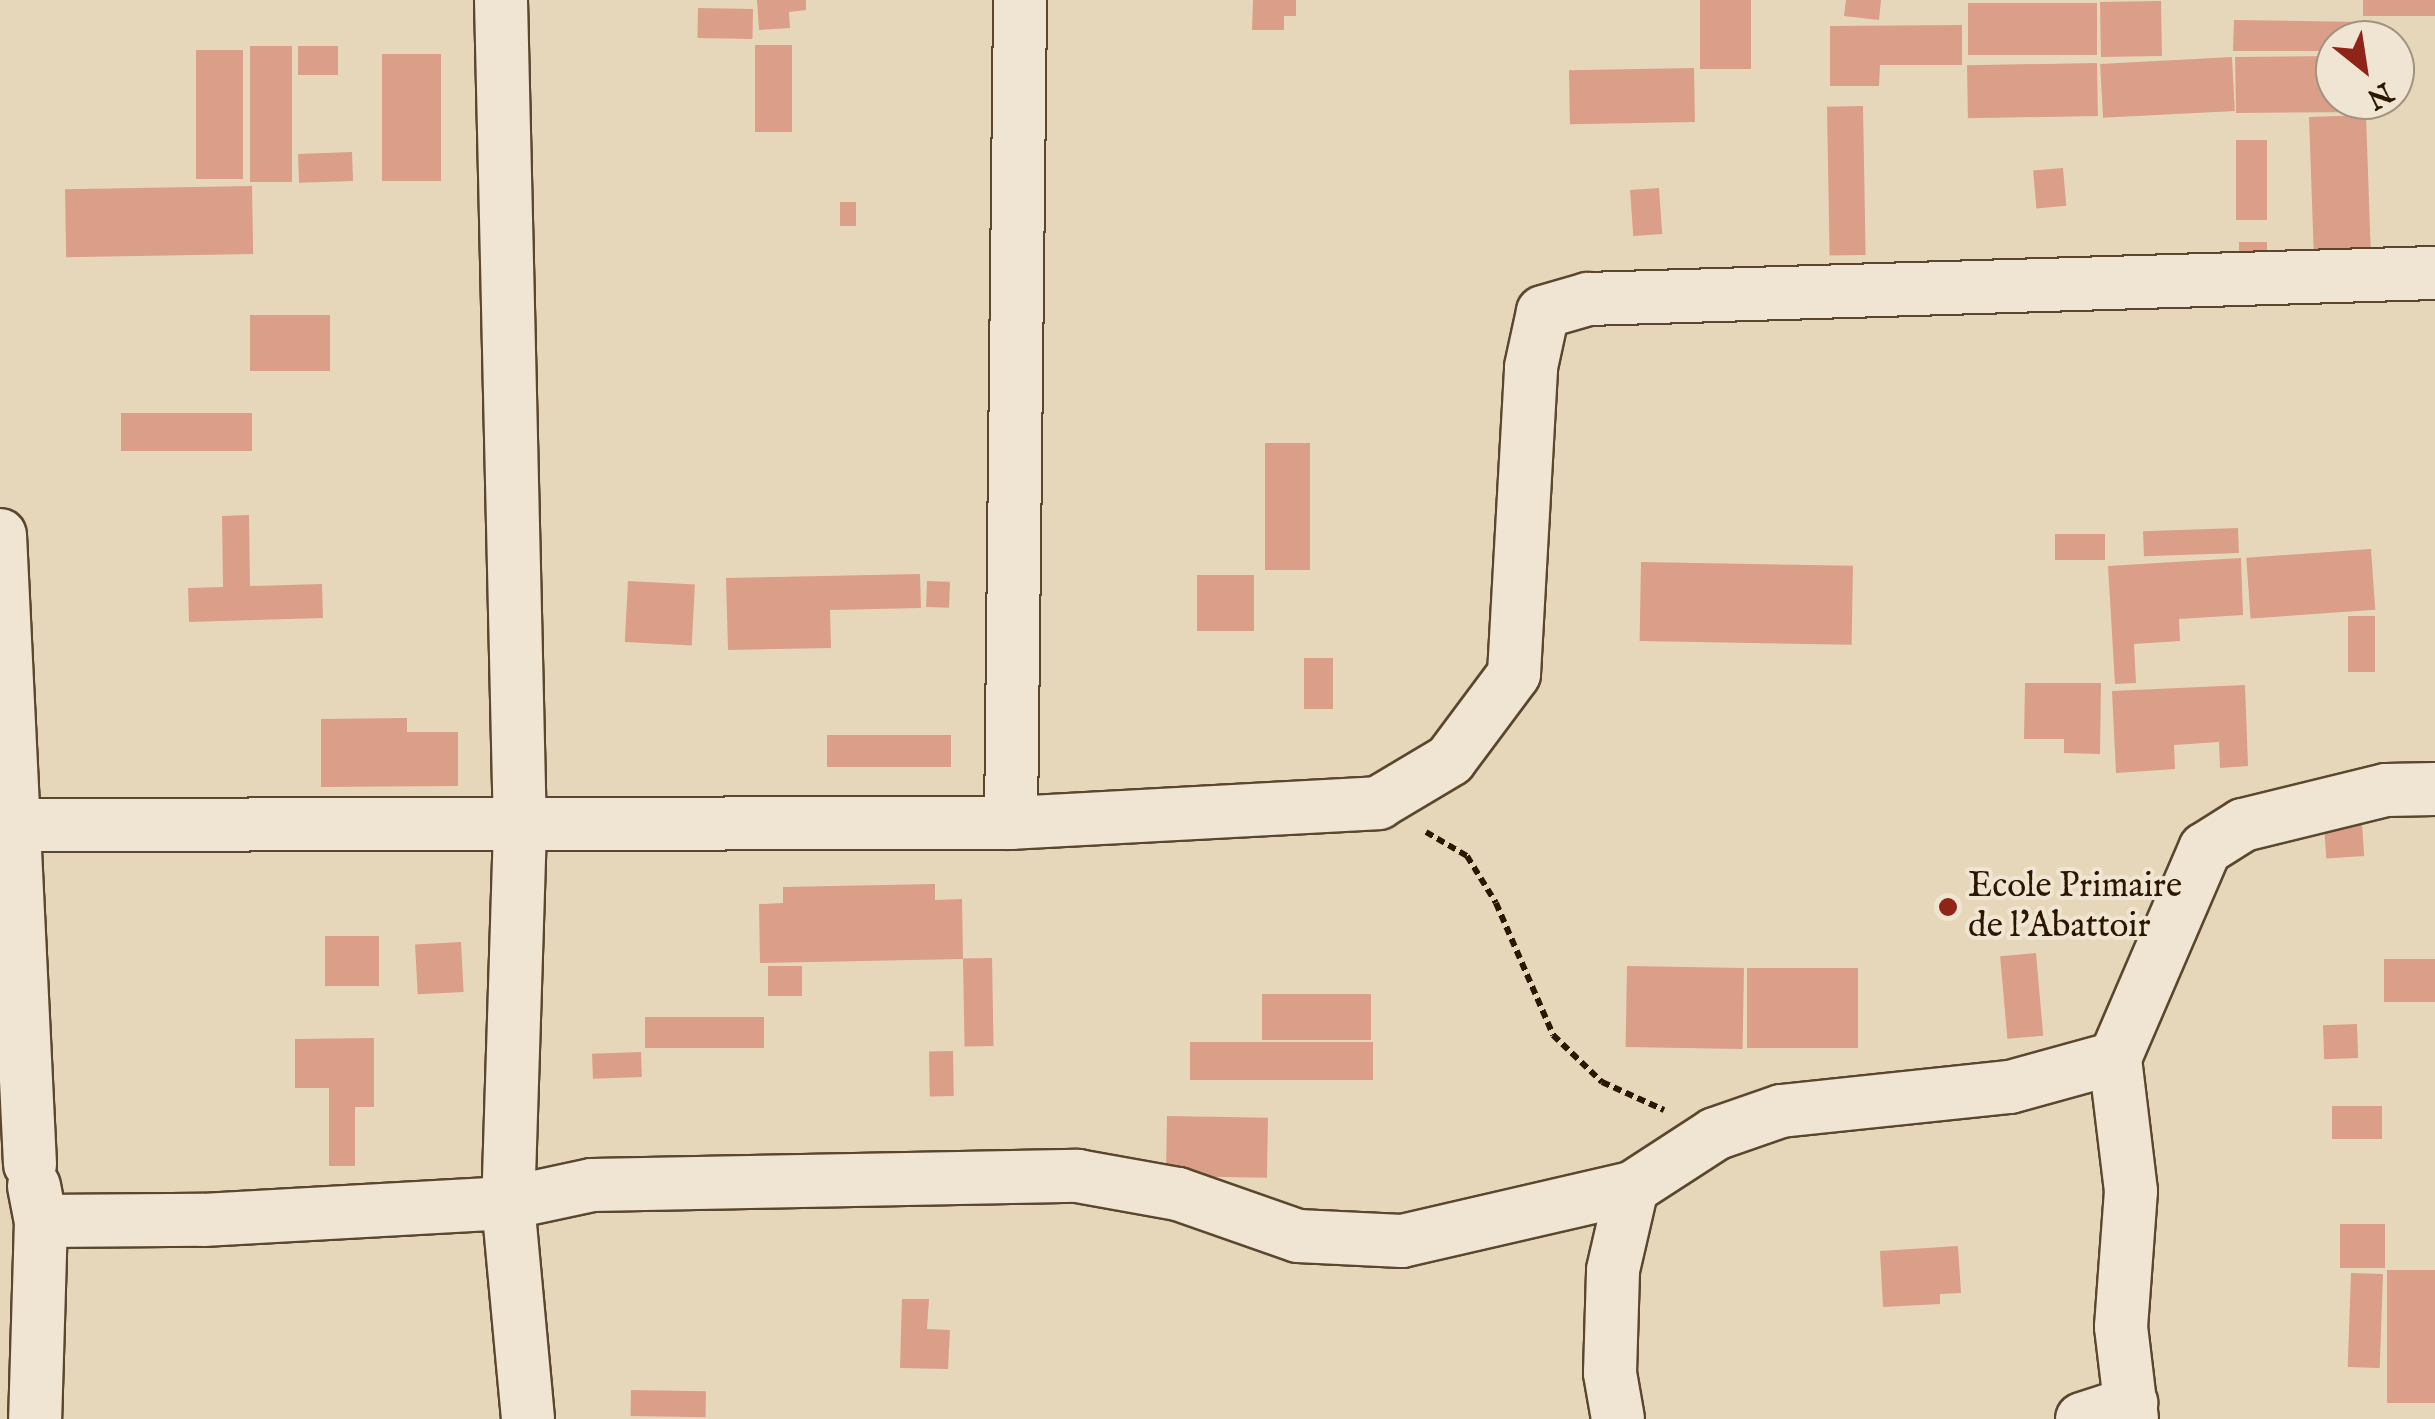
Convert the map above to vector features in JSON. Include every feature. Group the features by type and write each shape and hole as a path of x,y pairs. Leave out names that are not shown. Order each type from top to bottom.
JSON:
{"street":[{"path":"501,0 520,828 508,1203 528,1419"},
{"path":"1011,823 1020,0"},
{"path":"15,826 520,828 1011,823 1378,803 1450,760 1514,674 1531,367 1543,312 1588,299 2435,273"},
{"path":"1,557 15,826 15,1157 40,1221 35,1419"},
{"path":"2082,1419 2131,1411 2121,1327 2131,1191 2115,1058 2205,848 2242,825 2386,790 2435,789"},
{"path":"40,1221 223,1219 508,1203 592,1186 1078,1176 1178,1194 1298,1236 1402,1240 1632,1188 1715,1134 1780,1111 2010,1088 2115,1058"},
{"path":"1618,1419 1610,1373 1614,1270 1632,1188"}],"path":[{"path":"1378,803 1467,856 1496,903 1553,1035 1602,1082 1715,1134"}],"building":[{"path":"757,0 806,0 806,10 789,12 790,28 759,30"},
{"path":"1253,0 1296,0 1296,16 1284,16 1284,30 1252,30"},
{"path":"1700,0 1751,0 1751,69 1700,69"},
{"path":"1846,0 1881,0 1879,20 1844,16"},
{"path":"2363,0 2435,0 2435,16 2363,16"},
{"path":"2161,1 2162,56 2101,57 2100,2"},
{"path":"1968,3 2097,3 2097,55 1968,55"},
{"path":"698,8 753,9 752,39 697,38"},
{"path":"2234,20 2315,21 2315,51 2233,51"},
{"path":"1962,25 1962,65 1880,65 1879,86 1830,86 1830,26"},
{"path":"755,45 792,45 792,132 755,132"},
{"path":"250,46 292,46 292,182 250,182"},
{"path":"298,46 338,46 338,75 298,75"},
{"path":"196,50 243,50 243,179 196,179"},
{"path":"382,54 441,54 441,181 382,181"},
{"path":"2315,56 2315,112 2236,113 2235,57"},
{"path":"2232,57 2235,111 2103,118 2100,64"},
{"path":"2097,63 2098,116 1968,118 1967,65"},
{"path":"1694,68 1695,122 1570,124 1569,70"},
{"path":"1863,106 1866,255 1830,256 1827,107"},
{"path":"2309,117 2366,120 2371,264 2314,266"},
{"path":"2236,140 2267,140 2267,220 2236,220"},
{"path":"352,152 353,181 299,183 298,154"},
{"path":"2063,168 2066,206 2036,208 2033,171"},
{"path":"252,186 253,254 66,257 65,189"},
{"path":"1659,188 1662,234 1633,236 1630,190"},
{"path":"840,202 856,202 856,226 840,226"},
{"path":"2239,242 2267,242 2267,261 2239,261"},
{"path":"250,315 330,315 330,371 250,371"},
{"path":"121,413 252,413 252,451 121,451"},
{"path":"1265,443 1310,443 1310,570 1265,570"},
{"path":"249,515 250,586 322,584 323,618 189,622 188,588 223,587 222,516"},
{"path":"2238,528 2239,553 2144,556 2143,531"},
{"path":"2055,534 2105,534 2105,560 2055,560"},
{"path":"2371,549 2375,610 2251,619 2246,558"},
{"path":"2241,558 2243,615 2179,619 2180,641 2134,644 2136,683 2115,684 2108,566"},
{"path":"1641,562 1853,566 1852,645 1640,641"},
{"path":"920,574 921,608 830,610 831,648 728,650 726,578"},
{"path":"1197,575 1254,575 1254,631 1197,631"},
{"path":"628,581 695,585 692,645 625,642"},
{"path":"927,581 950,582 949,608 926,607"},
{"path":"2348,616 2375,616 2375,672 2348,672"},
{"path":"1304,658 1333,658 1333,709 1304,709"},
{"path":"2025,683 2101,683 2100,754 2064,753 2064,739 2024,739"},
{"path":"2245,685 2248,766 2220,768 2219,742 2174,745 2175,769 2116,773 2112,691"},
{"path":"407,718 407,732 458,732 458,786 321,787 321,719"},
{"path":"827,735 951,735 951,767 827,767"},
{"path":"2362,824 2364,856 2326,859 2324,827"},
{"path":"935,884 935,900 962,899 963,959 760,963 759,904 783,903 783,887"},
{"path":"325,936 379,936 379,986 325,986"},
{"path":"461,942 464,992 418,994 415,944"},
{"path":"2036,953 2043,1036 2007,1039 2000,956"},
{"path":"992,958 994,1046 965,1046 963,959"},
{"path":"2384,959 2435,959 2435,1002 2384,1002"},
{"path":"768,966 802,966 802,996 768,996"},
{"path":"1627,966 1744,968 1743,1049 1626,1047"},
{"path":"1747,968 1858,968 1858,1048 1747,1048"},
{"path":"1262,994 1371,994 1371,1040 1262,1040"},
{"path":"645,1017 764,1017 764,1048 645,1048"},
{"path":"2357,1024 2358,1058 2324,1059 2323,1025"},
{"path":"374,1038 374,1107 355,1107 355,1166 329,1166 329,1088 295,1088 295,1039"},
{"path":"1190,1042 1373,1042 1373,1080 1190,1080"},
{"path":"929,1051 953,1051 954,1096 930,1096"},
{"path":"641,1052 642,1077 593,1079 592,1054"},
{"path":"2332,1106 2382,1106 2382,1139 2332,1139"},
{"path":"1167,1116 1268,1118 1267,1178 1166,1176"},
{"path":"2340,1224 2385,1224 2385,1268 2340,1268"},
{"path":"1958,1246 1961,1293 1940,1294 1940,1304 1883,1307 1880,1251"},
{"path":"2387,1270 2435,1270 2435,1403 2387,1403"},
{"path":"2351,1273 2383,1274 2380,1368 2348,1367"},
{"path":"902,1299 929,1299 927,1329 950,1330 948,1369 900,1368"},
{"path":"631,1390 706,1391 706,1417 631,1416"}],"place":[{"name":"Ecole Primaire de l'Abattoir","path":"1948,907"}]}
